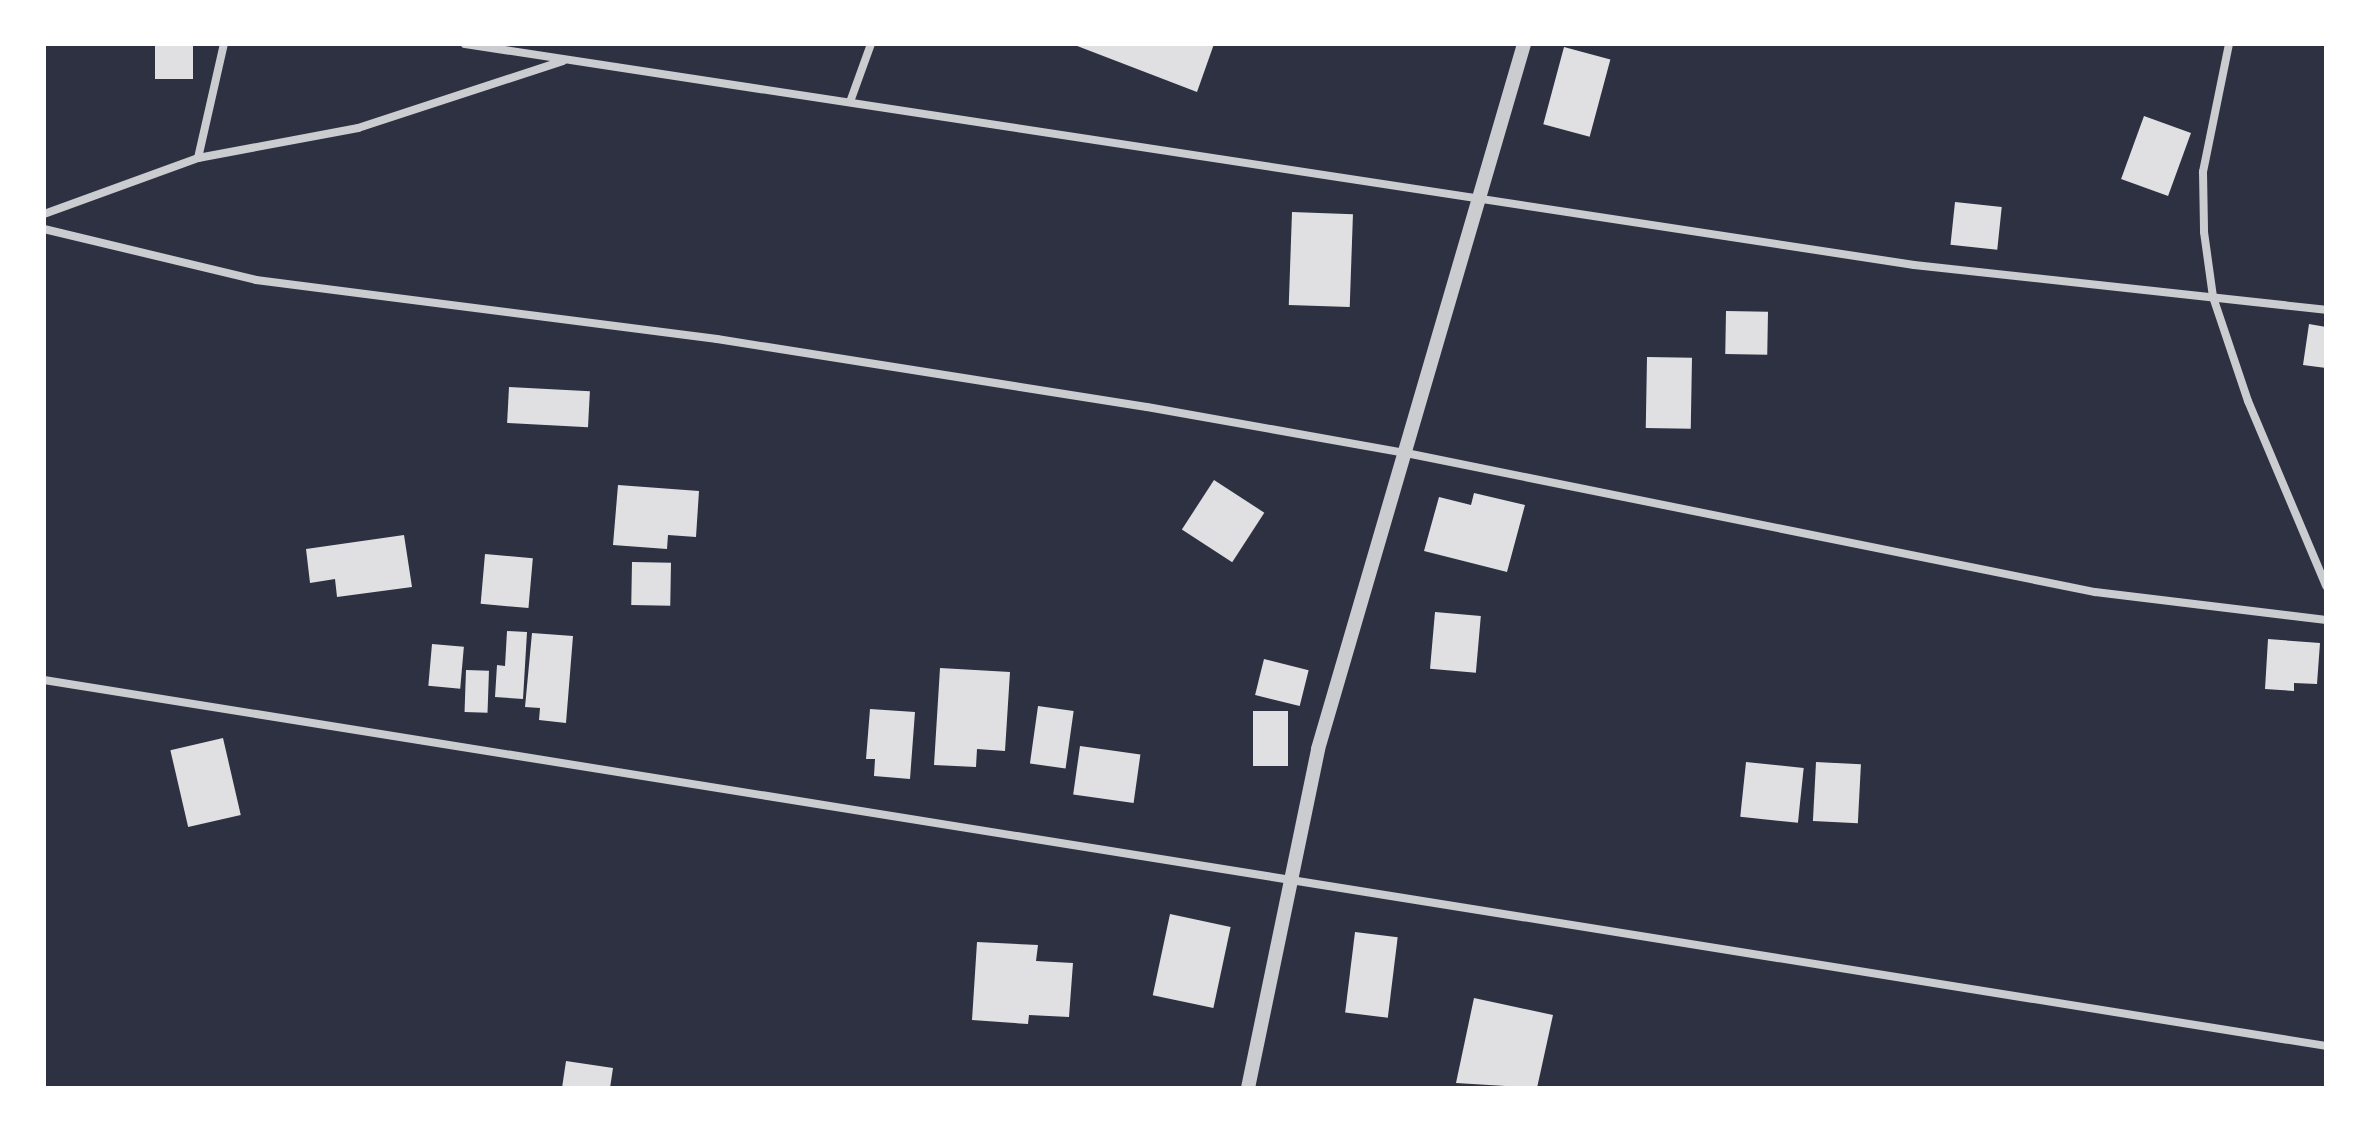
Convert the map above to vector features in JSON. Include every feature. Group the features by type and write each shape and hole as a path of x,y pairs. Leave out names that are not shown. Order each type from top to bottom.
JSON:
{"street":[{"path":"198,158 224,44"},
{"path":"465,44 2025,280 2326,310"},
{"path":"850,102 871,44"},
{"path":"1248,1088 1288,883 1322,734 1524,44"},
{"path":"2229,44 2203,172 2204,232 2213,297 2248,401 2326,586"},
{"path":"44,214 198,158 358,128 564,61"},
{"path":"44,229 256,280 717,339 1406,453 2095,592 2326,620"},
{"path":"44,680 1288,883 2326,1046"}],"building":[{"path":"155,44 193,44 193,79 155,79"},
{"path":"1072,44 1214,44 1197,92"},
{"path":"1564,47 1610,59 1590,137 1543,124"},
{"path":"2144,116 2191,133 2168,196 2121,179"},
{"path":"1955,202 2002,207 1997,250 1951,245"},
{"path":"1292,212 1353,214 1350,307 1289,305"},
{"path":"1726,311 1768,312 1767,355 1725,354"},
{"path":"2309,324 2326,327 2326,368 2303,365"},
{"path":"1647,357 1692,358 1691,429 1646,428"},
{"path":"509,387 590,391 588,427 507,423"},
{"path":"1214,480 1264,513 1232,562 1182,529"},
{"path":"618,485 699,491 696,537 668,535 667,549 613,545"},
{"path":"1474,493 1525,505 1507,572 1424,551 1439,497 1471,505"},
{"path":"404,535 412,587 337,597 335,579 310,583 306,549"},
{"path":"485,554 533,558 528,608 481,604"},
{"path":"632,562 671,563 670,606 631,605"},
{"path":"1435,612 1481,616 1476,673 1430,669"},
{"path":"507,631 527,632 523,699 495,697 497,665 505,666"},
{"path":"532,633 573,636 566,723 539,720 540,708 525,707"},
{"path":"2268,639 2320,643 2317,684 2294,683 2294,691 2265,689"},
{"path":"432,644 464,647 460,689 428,686"},
{"path":"1264,659 1309,670 1300,706 1255,695"},
{"path":"940,668 1010,672 1005,751 977,749 976,767 934,765"},
{"path":"466,670 489,671 488,713 465,712"},
{"path":"1038,706 1074,711 1066,768 1030,763"},
{"path":"870,709 915,712 910,779 874,776 875,759 866,759"},
{"path":"1253,711 1288,711 1288,766 1253,766"},
{"path":"223,738 241,815 188,827 170,750"},
{"path":"1080,746 1140,754 1134,803 1073,795"},
{"path":"1746,762 1804,768 1798,823 1740,817"},
{"path":"1816,762 1861,764 1858,823 1813,821"},
{"path":"1170,914 1231,927 1213,1008 1153,995"},
{"path":"1355,932 1398,937 1388,1018 1345,1012"},
{"path":"977,942 1038,945 1036,961 1073,963 1069,1017 1029,1015 1028,1024 972,1020"},
{"path":"1474,998 1553,1015 1537,1088 1456,1083"},
{"path":"566,1061 613,1068 610,1088 562,1088"}]}
